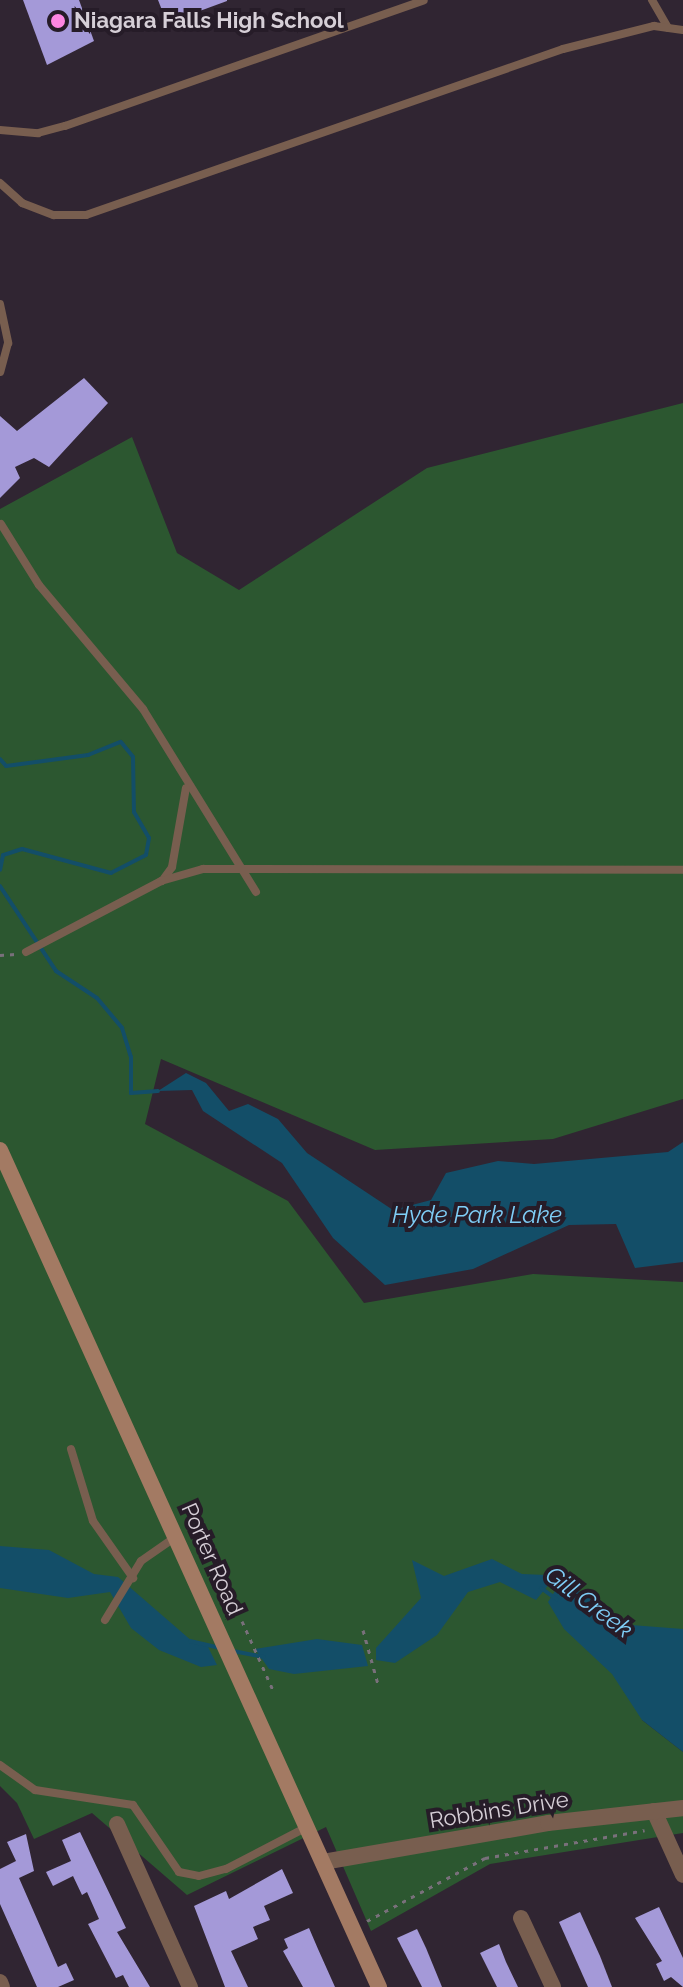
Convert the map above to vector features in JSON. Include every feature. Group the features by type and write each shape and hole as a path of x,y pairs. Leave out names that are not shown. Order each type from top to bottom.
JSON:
{"main road":[{"name":"Porter Road","path":"0,1150 379,1987"}],"street":[{"name":"Robbins Drive","path":"323,1862 683,1808"},
{"path":"654,1811 683,1875"},
{"path":"117,1824 190,1987"},
{"path":"521,1918 553,1987"}],"lane":[{"path":"0,130 38,133 65,126 424,0"},
{"path":"652,0 668,28"},
{"path":"0,183 22,203 54,215 86,215 563,49 619,32 668,28 683,30"},
{"path":"0,304 8,343 0,372"},
{"path":"1,524 39,585 143,709 186,788 256,892"},
{"path":"161,881 172,867 186,788"},
{"path":"26,952 161,881 237,867 683,870"},
{"path":"71,1449 93,1521 133,1578"},
{"path":"105,1620 141,1561 177,1536"},
{"path":"0,1765 35,1790 133,1805 179,1872 199,1876 226,1869 307,1827"}],"path":[{"path":"0,955 26,952"},
{"path":"242,1621 273,1690"},
{"path":"363,1630 378,1684"},
{"path":"367,1921 485,1858 662,1827"}],"green space":[{"path":"683,403 683,1099 553,1139 375,1150 161,1059 145,1124 288,1201 364,1303 533,1274 683,1282 683,1656 642,1720 683,1752 683,1833 490,1864 371,1931 326,1827 187,1895 92,1813 34,1839 17,1803 0,1786 0,509 132,437 177,553 239,590 427,468"}],"water":[{"name":"Hyde Park Lake","path":"186,1073 206,1083 229,1111 248,1104 278,1119 307,1153 393,1210 431,1200 446,1173 498,1161 534,1164 668,1152 683,1142 683,1262 635,1268 616,1224 569,1225 473,1269 385,1285 333,1238 282,1163 203,1111 192,1090 158,1091"},
{"path":"0,1546 49,1550 94,1574 118,1577 193,1642 207,1645 217,1665 201,1667 159,1650 131,1628 110,1592 68,1598 0,1588"},
{"path":"492,1559 522,1574 546,1575 551,1582 536,1600 500,1582 468,1592 437,1635 395,1663 376,1660 376,1648 421,1598 412,1560 444,1576"},
{"path":"562,1580 631,1625 683,1629 683,1752 642,1720 612,1674 564,1629 548,1602"},
{"path":"317,1639 362,1645 368,1666 294,1674 269,1669 255,1649"}],"building":[{"name":"Niagara Falls High School","path":"23,0 79,0 94,41 47,65"},
{"name":"Niagara Falls High School","path":"158,0 227,0 227,1 167,23"},
{"path":"84,378 108,403 49,467 34,458 15,467 20,478 0,498 0,416 17,431"},
{"path":"80,1832 126,1928 117,1932 150,1987 129,1987 123,1975 116,1978 88,1924 99,1919 87,1892 82,1895 73,1876 53,1886 46,1872 71,1861 62,1840"},
{"path":"26,1834 34,1871 19,1878 58,1967 66,1963 74,1980 58,1987 37,1987 0,1904 0,1869 16,1861 7,1842"},
{"path":"282,1869 293,1893 264,1906 270,1920 253,1927 258,1939 231,1951 248,1987 225,1987 194,1906 226,1891 229,1899"},
{"path":"659,1907 683,1958 683,1987 671,1977 664,1981 656,1964 662,1961 635,1918"},
{"path":"580,1912 612,1987 588,1987 559,1922"},
{"path":"309,1928 335,1987 303,1987 283,1951 288,1948 284,1939"},
{"path":"417,1929 442,1987 422,1987 397,1938"},
{"path":"499,1944 518,1987 497,1987 480,1953"}],"waterway":[{"path":"0,759 6,766 88,755 121,742 133,757 134,812 149,838 146,855 111,873 22,849 3,855 0,870"},
{"path":"0,886 56,971 97,998 122,1028 131,1057 131,1093 158,1091"},
{"name":"Gill Creek","path":"541,1588 556,1599"},
{"name":"Gill Creek","path":"190,1641 220,1648"},
{"name":"Gill Creek","path":"233,1651 263,1657"}],"place":[{"name":"Niagara Falls High School","path":"58,21"}]}
